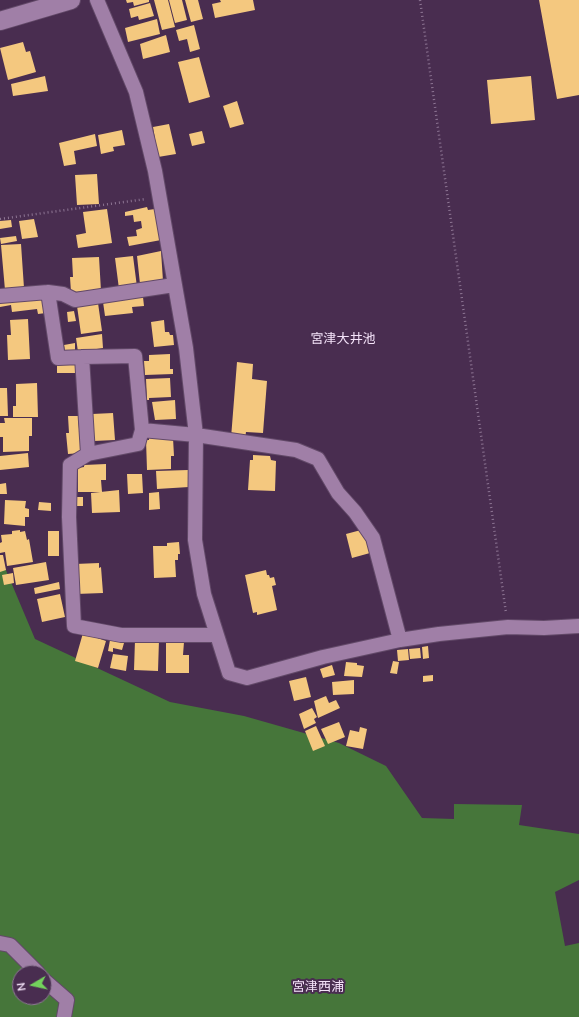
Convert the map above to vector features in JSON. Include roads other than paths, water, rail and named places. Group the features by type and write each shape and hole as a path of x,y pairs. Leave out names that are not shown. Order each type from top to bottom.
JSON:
{"street":[{"path":"0,21 71,0"},
{"path":"97,0 136,92 155,171 186,348 196,435 195,540 204,594 230,673 248,678 323,657 400,640 439,634 508,627 544,628 579,626"},
{"path":"0,296 48,292 63,294 75,300 174,285"},
{"path":"48,292 58,358 135,356 142,430 138,444 88,454 70,465 69,516 74,626 121,636 217,635"},
{"path":"82,357 88,454"},
{"path":"142,430 196,435 296,450 318,459 338,493 355,512 373,538 400,640"},
{"path":"0,943 10,945 30,965"},
{"path":"52,987 67,1000 64,1017"}],"district":[{"name":"宮津大井池","path":"343,339"},
{"name":"宮津西浦","path":"318,987"}]}
